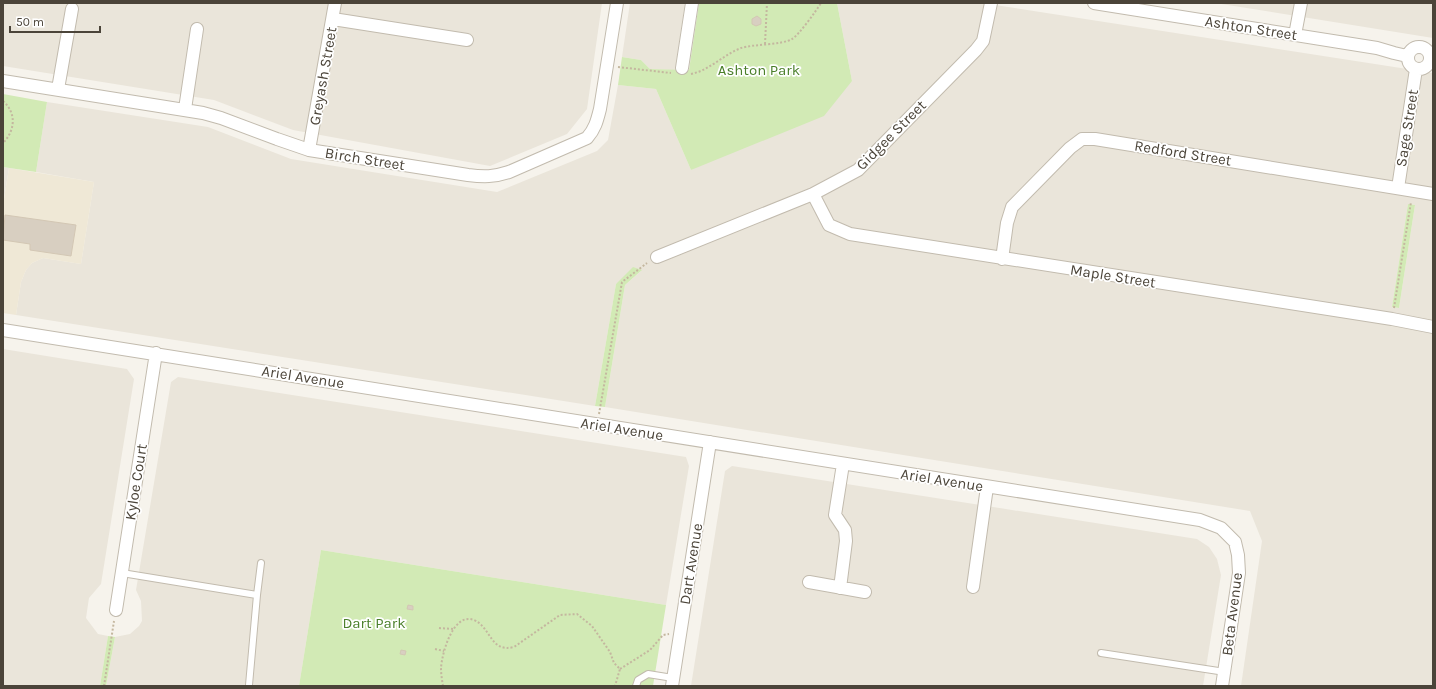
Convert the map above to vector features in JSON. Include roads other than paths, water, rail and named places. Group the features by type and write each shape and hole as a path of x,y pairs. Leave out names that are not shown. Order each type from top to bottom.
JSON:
{"street":[{"name":"Greyash Street","path":"309,150 335,3"},
{"name":"Birch Street","path":"3,81 185,110 221,118 277,140 309,150 489,177 509,172 587,138 596,125 600,109 617,3"},
{"path":"681,72 692,3"},
{"name":"Gidgee Street","path":"657,257 813,194 858,170 976,50 983,41 991,3"},
{"name":"Ashton Street","path":"1094,3 1163,8 1295,35 1376,48 1407,56"},
{"path":"1295,35 1301,3"},
{"path":"58,89 72,9"},
{"path":"333,19 466,40"},
{"path":"185,110 197,29"},
{"path":"1420,47 1428,52 1431,61 1424,67 1416,69 1409,64 1407,56 1412,49 1420,47"},
{"name":"Sage Street","path":"1398,188 1416,69"},
{"name":"Redford Street","path":"1002,259 1007,223 1012,207 1070,148 1082,140 1095,139 1433,194"},
{"name":"Maple Street","path":"813,194 829,225 850,234 1392,319 1433,327"},
{"name":"Ariel Avenue","path":"3,330 1200,520 1221,528 1235,542"},
{"name":"Kyloe Court","path":"116,610 156,354"},
{"name":"Dart Avenue","path":"673,682 710,442"},
{"path":"840,588 846,542 845,530 835,515 842,464"},
{"path":"973,587 988,487"},
{"name":"Beta Avenue","path":"1222,686 1239,573 1238,555 1235,542"},
{"path":"809,582 865,592"}],"lane":[{"path":"249,685 261,563"},
{"path":"122,573 257,595"},
{"path":"1101,653 1224,672"},
{"path":"636,686 638,680 648,674 673,682"}],"park label":[{"name":"Ashton Park","path":"759,70"},
{"name":"Dart Park","path":"374,623"}]}
